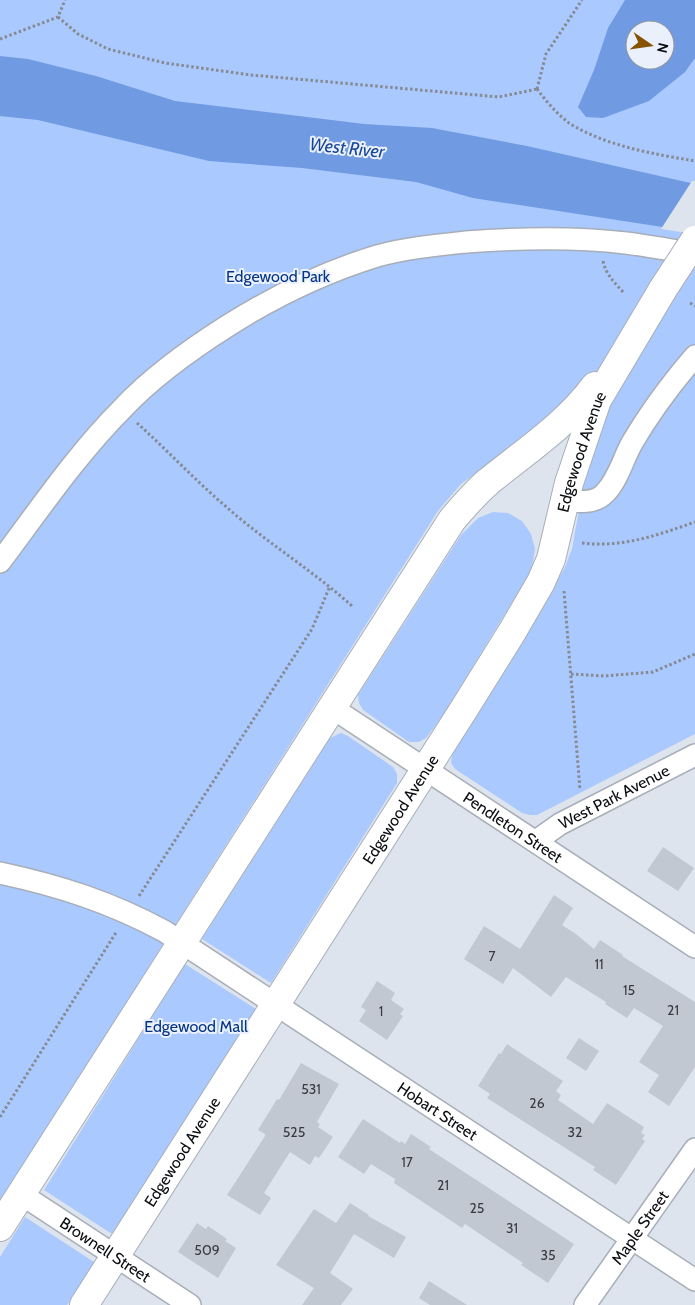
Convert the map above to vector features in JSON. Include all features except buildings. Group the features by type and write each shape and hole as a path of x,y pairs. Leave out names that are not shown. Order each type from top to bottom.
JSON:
{"street":[{"path":"0,562 64,476 121,409 169,366 244,316 286,293 355,264 406,249 442,244 536,239 600,241 627,243 695,254"},
{"name":"Edgewood Avenue","path":"84,1305 512,632 541,582 550,559 578,456 597,400 695,240"},
{"name":"Edgewood Avenue","path":"0,1227 331,706 452,520 487,483 573,413 590,393 663,290"},
{"path":"565,500 590,501 596,500 604,494 612,484 647,417 695,356"},
{"name":"Pendleton Street","path":"331,706 695,947"},
{"name":"West Park Avenue","path":"536,841 560,824 695,755"},
{"name":"Hobart Street","path":"0,873 37,881 105,902 182,943 695,1280"},
{"name":"Maple Street","path":"585,1305 695,1149"},
{"name":"Brownell Street","path":"21,1194 190,1305"}],"path":[{"path":"0,39 58,18 65,0"},
{"path":"537,89 546,54 582,0"},
{"path":"58,18 78,34 108,49 165,63 251,75 499,98 537,89"},
{"path":"537,89 568,122 592,135 648,152 695,161"},
{"path":"600,241 605,270 624,293"},
{"path":"690,303 695,306"},
{"path":"121,409 166,449 222,504 330,586 352,606"},
{"path":"582,543 606,545 623,543 654,536 695,522"},
{"path":"0,1117 128,913 312,629 330,586"},
{"path":"564,587 580,790"},
{"path":"571,674 604,676 653,672 695,654"}],"green space":[{"name":"Edgewood Park","path":"0,0 695,0 695,734 537,815 522,813 455,769 451,763 453,750 534,623 565,567 572,549 588,460 595,440 555,413 532,433 461,484 438,511 0,1205"},
{"path":"493,512 508,513 522,521 531,534 535,549 528,576 442,717 426,738 419,742 409,742 363,710 359,703 358,695 461,535 478,518"},
{"name":"Edgewood Mall","path":"341,733 393,767 397,774 397,783 271,983 202,939 330,738"},
{"name":"Edgewood Mall","path":"185,964 256,1009 112,1234 44,1190"},
{"path":"25,1217 94,1262 67,1305 0,1305 0,1257"}],"water":[{"path":"625,0 695,0 695,58 685,72 649,101 603,118 586,117 578,107 594,70 608,28"},
{"name":"West River","path":"0,56 28,59 96,76 175,101 364,124 432,128 527,146 695,184 695,232 473,198 416,182 302,168 209,161 38,120 0,116"}],"pier":[{"path":"692,181 695,181 695,234 661,229"}]}
